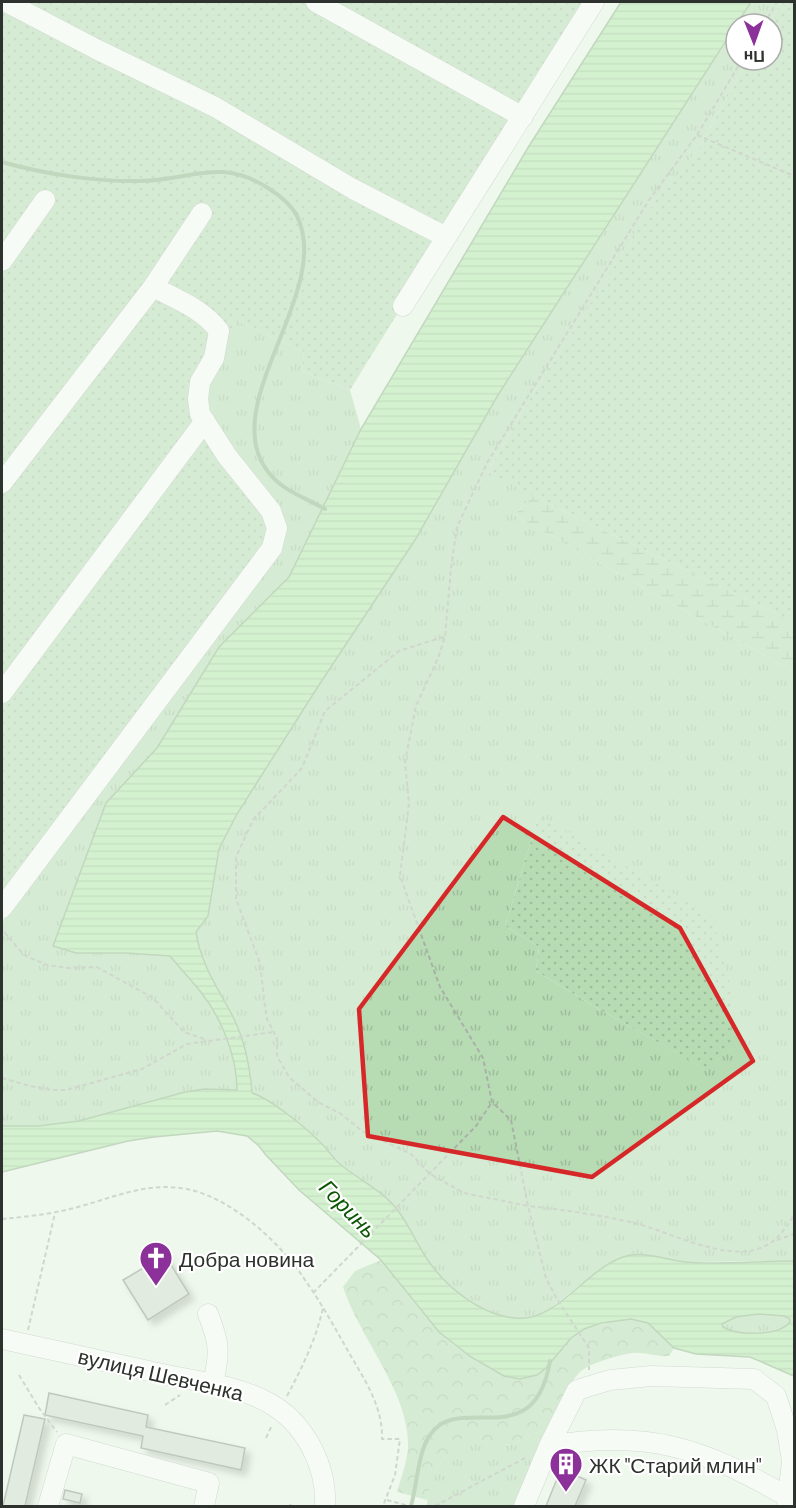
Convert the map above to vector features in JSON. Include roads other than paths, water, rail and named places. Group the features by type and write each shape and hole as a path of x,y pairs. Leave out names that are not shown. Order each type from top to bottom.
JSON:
{"street":[{"path":"6,2 215,107 353,189 446,237"},
{"path":"316,2 523,117"},
{"path":"403,306 523,117 587,4"},
{"path":"2,261 45,200"},
{"path":"2,483 153,286 202,213"},
{"path":"2,908 274,543 277,528 271,511 227,456 200,414 198,399 200,382 214,358 219,331 212,321 195,309 153,286"},
{"path":"2,693 205,421"},
{"path":"208,1314 218,1339 219,1358 213,1384"},
{"name":"вулиця Шевченка","path":"2,1339 213,1384 253,1395 280,1411 297,1426 316,1456 321,1471 325,1506"},
{"path":"524,1506 549,1446 577,1390 610,1380 651,1376 754,1379 776,1396 783,1413 792,1461 788,1502"},
{"path":"549,1446 608,1439 659,1443 701,1454 759,1480 788,1502"},
{"path":"48,1506 66,1444 209,1483 204,1506"}],"water":[{"name":"Горинь","path":"621,2 751,2 745,12 724,12 724,44 498,395 415,540 237,814 219,849 208,916 196,932 206,966 241,1035 252,1093 268,1101 296,1121 340,1164 386,1198 403,1218 435,1269 465,1298 502,1316 530,1317 557,1304 609,1264 631,1255 699,1263 794,1261 794,1376 750,1357 696,1354 674,1348 648,1323 631,1319 602,1323 584,1329 571,1338 546,1368 537,1375 520,1379 504,1376 471,1357 439,1332 381,1260 299,1190 247,1136 217,1131 154,1137 128,1141 2,1172 2,1126 38,1126 79,1121 185,1092 204,1089 237,1090 231,1051 215,1013 208,1001 170,956 76,953 53,946 106,803 157,748 219,647 289,577 361,429 529,146","holes":["758,1314 784,1316 790,1319 785,1327 758,1333 729,1330 722,1324 736,1317"]}],"waterway":[{"path":"2,162 53,174 106,180 159,180 220,172 235,174 268,188 288,204 297,216 304,246 300,279 290,313 263,382 255,415 256,446 269,473 275,479 288,489 325,509"},
{"path":"411,1506 420,1459 430,1435 443,1423 459,1418 513,1415 529,1407 541,1390 550,1361"}],"place":[{"name":"Добра новина","path":"156,1287"},
{"name":"ЖК \"Старий млин\"","path":"566,1493"}]}
